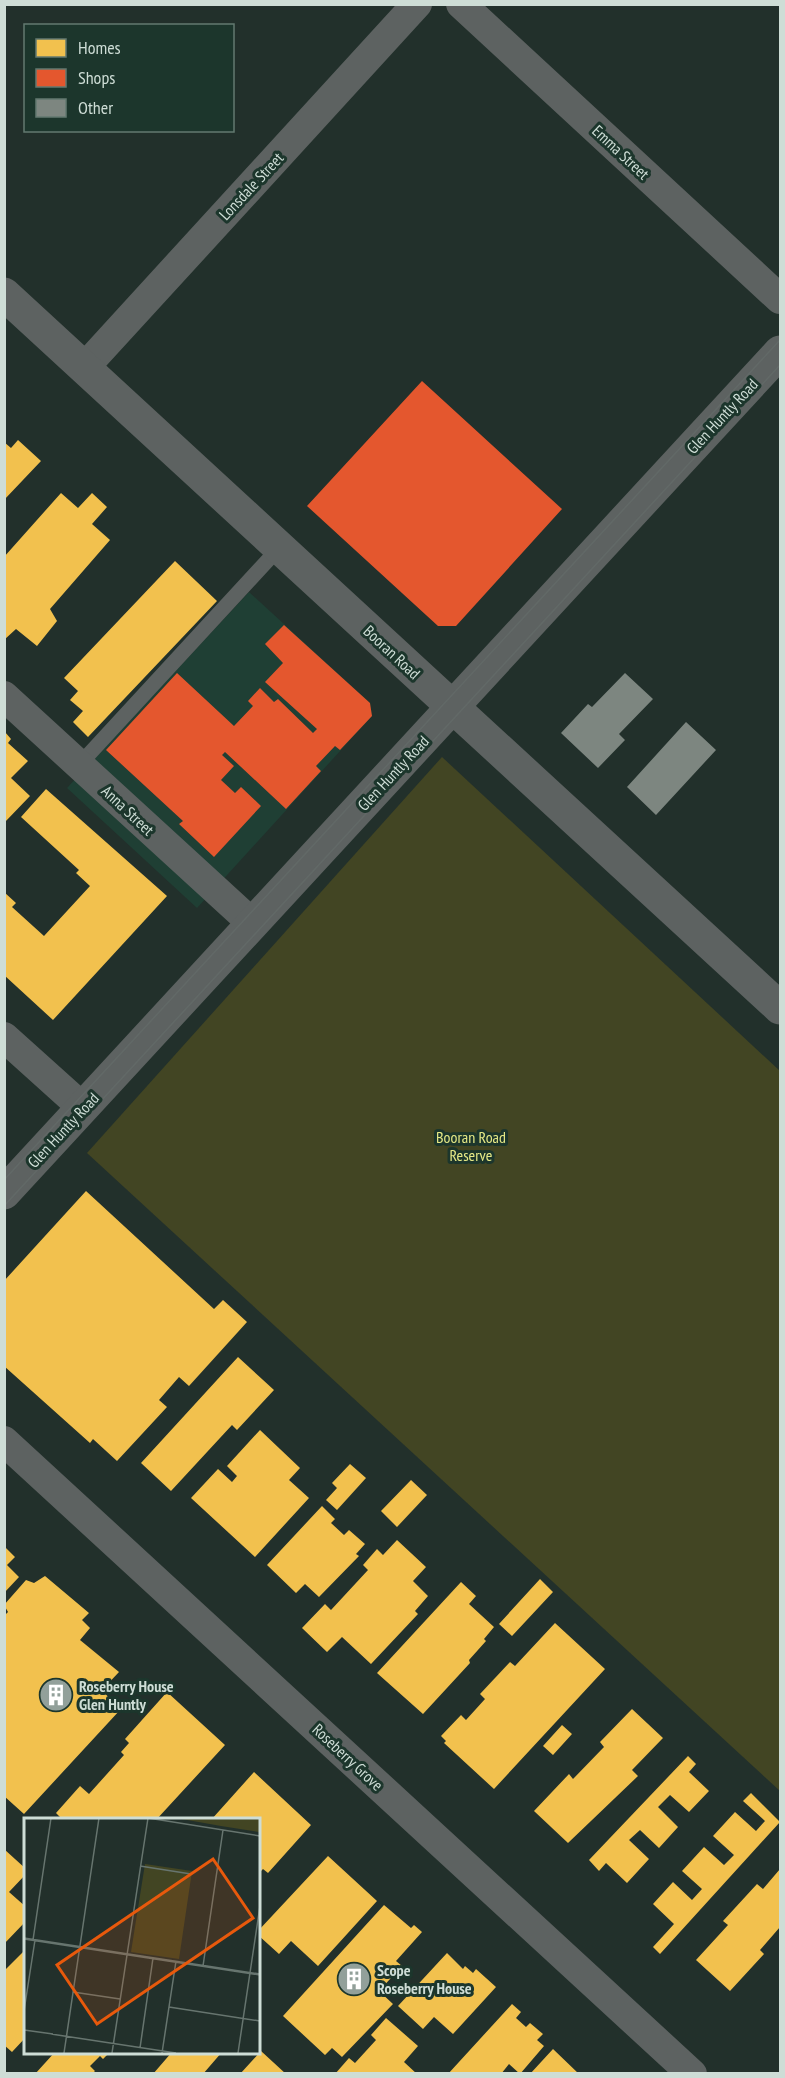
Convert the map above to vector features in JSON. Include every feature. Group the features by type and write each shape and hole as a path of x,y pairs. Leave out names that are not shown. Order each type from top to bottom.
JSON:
{"street":[{"name":"Lonsdale Street","path":"84,368 417,4"},
{"name":"Emma Street","path":"460,4 780,299"},
{"name":"Booran Road","path":"4,294 780,1008"},
{"name":"Glen Huntly Road","path":"4,1193 780,352"},
{"name":"Anna Street","path":"4,696 253,924"},
{"path":"4,1037 83,1108"},
{"name":"Roseberry Grove","path":"4,1441 692,2073"}],"lane":[{"path":"79,765 280,547"}],"shaded area":[{"path":"249,592 370,703 372,716 197,908 67,788"}],"green space":[{"name":"Booran Road Reserve","path":"442,757 780,1071 780,1791 87,1153"}],"building: Homes":[{"path":"18,440 41,461 4,500 4,442 11,448"},
{"path":"61,493 78,508 92,493 107,507 92,524 110,540 50,609 57,621 37,646 16,629 4,640 4,557"},
{"path":"175,561 217,601 88,737 73,722 83,711 70,700 78,691 64,678"},
{"path":"5,732 11,739 8,743 28,761 11,778 30,796 5,822"},
{"path":"46,789 167,896 53,1020 4,975 4,892 16,903 12,907 44,936 90,886 76,873 79,870 21,817"},
{"path":"86,1191 214,1309 223,1300 247,1322 189,1386 179,1377 159,1400 167,1407 117,1461 93,1439 90,1443 4,1366 4,1281"},
{"path":"238,1357 274,1390 237,1430 232,1425 171,1491 141,1463"},
{"path":"260,1430 300,1468 289,1480 309,1498 255,1557 191,1498 218,1469 232,1482 237,1476 227,1466"},
{"path":"350,1464 366,1478 337,1510 326,1500 337,1488 332,1483"},
{"path":"411,1480 427,1495 397,1527 381,1511"},
{"path":"322,1506 335,1519 331,1523 344,1535 349,1530 365,1544 356,1554 359,1556 319,1597 305,1584 296,1593 267,1565"},
{"path":"397,1540 426,1567 413,1581 428,1596 415,1611 418,1614 371,1664 342,1637 327,1652 302,1628 325,1604 331,1610 368,1570 363,1565 377,1549 383,1555"},
{"path":"4,1546 15,1557 7,1565 19,1577 4,1593"},
{"name":"Roseberry House Glen Huntly","path":"45,1576 89,1613 82,1620 90,1628 80,1640 119,1672 102,1690 120,1710 24,1814 4,1796 4,1616 8,1612 4,1605 26,1580 34,1583"},
{"path":"540,1579 553,1592 512,1636 499,1624"},
{"path":"461,1582 476,1596 469,1604 494,1627 484,1639 486,1641 469,1660 470,1663 423,1714 377,1673"},
{"path":"555,1623 605,1669 494,1789 444,1743 446,1741 441,1736 461,1715 466,1720 485,1699 480,1694 510,1662 515,1666"},
{"path":"167,1692 225,1745 158,1818 61,1818 56,1813 80,1786 89,1794 124,1755 121,1752 129,1743 125,1739"},
{"path":"632,1709 663,1738 632,1770 638,1776 568,1843 534,1811 569,1774 573,1779 604,1747 600,1742"},
{"path":"562,1725 572,1734 553,1755 543,1746"},
{"path":"688,1756 696,1764 689,1772 709,1791 689,1812 670,1795 658,1807 678,1827 659,1848 640,1830 629,1840 649,1859 627,1883 606,1863 599,1871 589,1860"},
{"path":"254,1772 311,1825 268,1873 263,1869 260,1872 260,1818 213,1818"},
{"path":"751,1793 780,1822 660,1954 653,1947 674,1924 653,1904 673,1882 692,1900 702,1889 682,1871 704,1847 724,1865 734,1855 713,1836 735,1812 756,1831 765,1821 743,1801"},
{"path":"4,1849 24,1867 24,1876 9,1892 24,1905 24,1923 4,1944"},
{"path":"328,1856 377,1901 318,1966 291,1941 279,1954 260,1937 260,1929"},
{"path":"780,1869 780,1927 760,1950 764,1954 730,1991 696,1960 728,1925 723,1921 757,1884 763,1889"},
{"name":"Scope Roseberry House","path":"384,1905 411,1928 414,1925 422,1932 396,1961 402,1966 379,1991 393,2004 342,2057 332,2048 325,2055 283,2016"},
{"path":"24,1951 24,2039 12,2052 4,2045 4,1971"},
{"path":"447,1953 463,1969 465,1966 473,1973 476,1969 496,1987 453,2034 434,2017 423,2029 398,2006"},
{"path":"512,2004 521,2012 516,2018 526,2027 530,2023 543,2034 537,2040 544,2046 520,2074 509,2064 501,2074 448,2074"},
{"path":"386,2018 418,2046 404,2062 417,2074 335,2074 349,2058 355,2063 376,2040 371,2035"},
{"path":"553,2049 579,2074 530,2074"},
{"path":"261,2051 286,2074 240,2074"},
{"path":"53,2054 108,2054 103,2059 100,2056 90,2066 95,2071 92,2074 35,2074"},
{"path":"170,2054 220,2054 203,2074 153,2074"}],"building: Shops":[{"path":"422,381 562,509 456,626 438,626 307,506"},
{"path":"284,625 370,703 372,716 340,750 335,746 316,766 321,771 286,809 225,752 222,755 234,766 221,780 235,793 241,787 261,806 214,857 179,824 183,821 106,750 177,673 234,726 253,706 248,701 260,688 274,702 278,699 313,733 317,729 265,682 283,663 265,644"}],"building: Other":[{"path":"625,673 653,699 619,734 625,740 598,768 561,733 588,704 592,707"},
{"path":"686,722 716,750 656,815 627,787"}],"tram line":[{"path":"4,1180 780,340"},
{"path":"4,1206 780,365"}],"place":[{"name":"Roseberry House Glen Huntly","path":"56,1695"},
{"name":"Scope Roseberry House","path":"354,1979"}]}
